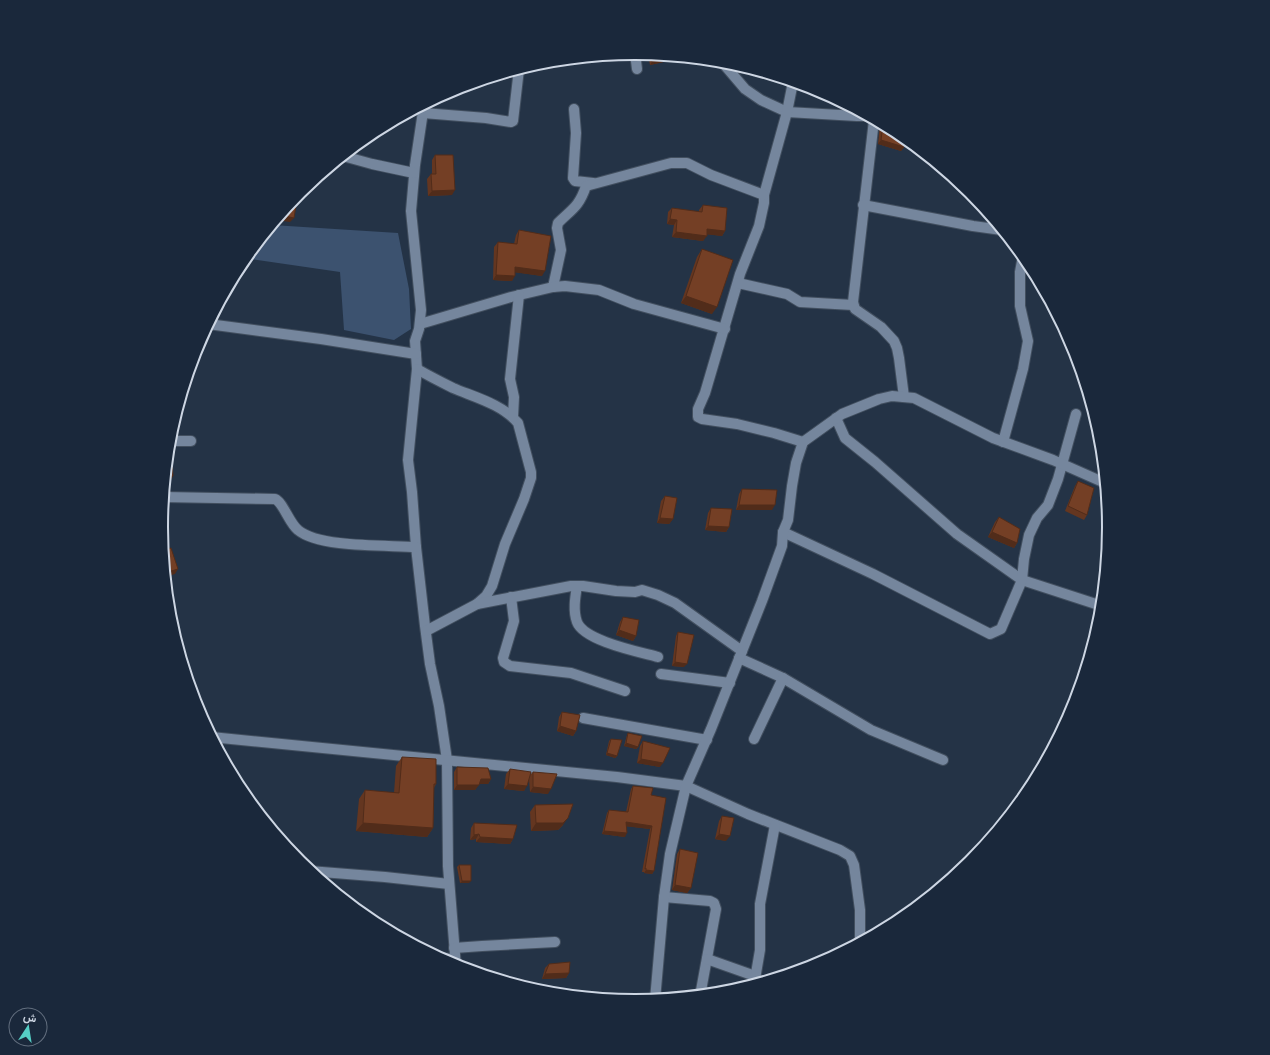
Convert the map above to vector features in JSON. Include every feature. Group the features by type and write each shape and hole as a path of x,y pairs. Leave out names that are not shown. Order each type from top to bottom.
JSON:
{"street":[{"path":"636,60 637,70"},
{"path":"728,70 745,89 761,100 787,112 856,116"},
{"path":"426,109 511,122 513,121 518,75"},
{"path":"792,88 787,112 764,195 764,203 759,226 738,283 705,394 698,409 698,416 702,419 737,424 803,442"},
{"path":"574,109 576,133 573,178 575,181 594,183"},
{"path":"423,111 414,172 411,211 421,310 420,324 415,341 417,369 408,460 416,546 430,664 439,706 447,760 448,866 455,959"},
{"path":"873,126 863,205 853,305 855,309 881,327 894,341 899,358 904,397"},
{"path":"351,156 372,164 414,172"},
{"path":"553,287 562,250 557,228 558,223 574,209 583,196 586,186 671,163 687,163 711,176 764,195"},
{"path":"863,205 994,229"},
{"path":"1003,442 1023,369 1028,341 1020,306 1021,264"},
{"path":"738,283 787,294 800,302 853,305"},
{"path":"420,324 519,295 553,287 572,286 598,290 634,304 725,329"},
{"path":"513,417 514,397 510,379 519,295"},
{"path":"214,325 321,339 416,354"},
{"path":"417,369 451,387 492,404 513,417 518,422 531,472 531,478 524,499 505,544 492,586 486,596 477,604 426,632"},
{"path":"655,994 664,897 670,854 686,786 707,740 730,683 782,546 783,532 788,520 796,463 803,442 842,414 878,399 892,396 904,397 919,401 1003,442 1063,464 1100,481"},
{"path":"783,532 873,574 990,634 1001,628 1022,580 1024,559 1029,535 1037,518 1048,504 1063,464 1076,414"},
{"path":"836,418 845,438 875,462 956,534 1022,580 1096,604"},
{"path":"175,441 191,441"},
{"path":"169,497 275,499 280,502 289,520 298,530 310,538 328,543 416,546"},
{"path":"477,604 576,586 616,591 635,592 642,590 658,595 675,603 741,655 871,730 943,760"},
{"path":"576,586 576,614 578,624 587,633 605,642 658,657"},
{"path":"511,597 514,620 503,658 504,662 510,666 571,673 625,691"},
{"path":"661,674 730,683"},
{"path":"754,739 783,678"},
{"path":"583,718 707,740"},
{"path":"218,738 616,777 686,786 840,850 850,856 854,866 860,910 860,937"},
{"path":"754,979 760,950 760,904 775,824"},
{"path":"319,872 449,884"},
{"path":"664,897 710,900 714,903 716,909 701,990"},
{"path":"454,948 556,942"},
{"path":"707,959 753,980"}],"shaded area":[{"path":"279,225 398,233 409,289 411,329 394,340 344,330 340,272 252,259"}],"building":[{"path":"882,131 904,146 904,147 881,140"},
{"path":"435,155 453,155 455,190 432,191 431,174 436,174"},
{"path":"703,205 727,208 725,231 707,229 707,236 676,232 677,220 670,219 672,208 702,212"},
{"path":"296,206 294,218 286,216"},
{"path":"519,230 551,236 545,271 515,267 515,276 496,275 498,242 517,244"},
{"path":"702,249 733,260 717,307 686,296"},
{"path":"172,461 173,476 170,476"},
{"path":"1078,481 1094,488 1087,515 1068,506"},
{"path":"742,489 777,490 775,505 739,505"},
{"path":"665,496 677,498 673,519 660,518"},
{"path":"711,508 732,509 729,527 708,526"},
{"path":"999,517 1020,529 1017,543 992,532"},
{"path":"171,548 178,569 170,572 169,558 169,549"},
{"path":"623,617 639,620 636,636 619,630"},
{"path":"678,632 694,635 687,664 675,662"},
{"path":"562,712 580,715 576,731 560,726"},
{"path":"628,733 642,736 638,747 626,743"},
{"path":"611,739 622,740 617,756 607,753"},
{"path":"643,741 670,748 663,763 641,759"},
{"path":"402,757 436,759 433,828 363,823 365,790 399,793"},
{"path":"457,767 488,768 491,779 481,779 479,785 457,785"},
{"path":"510,769 531,772 527,786 508,784"},
{"path":"533,772 557,774 551,789 533,787"},
{"path":"633,786 653,788 651,795 666,798 654,871 645,869 652,826 626,822 627,833 604,831 609,810 628,812"},
{"path":"573,804 568,818 563,823 536,823 535,805"},
{"path":"722,816 734,818 730,836 719,834"},
{"path":"474,823 517,825 513,839 480,837 479,834 474,835"},
{"path":"680,849 698,853 691,888 675,885"},
{"path":"459,865 471,865 471,881 462,881"},
{"path":"570,962 569,973 545,974 549,964"}]}
